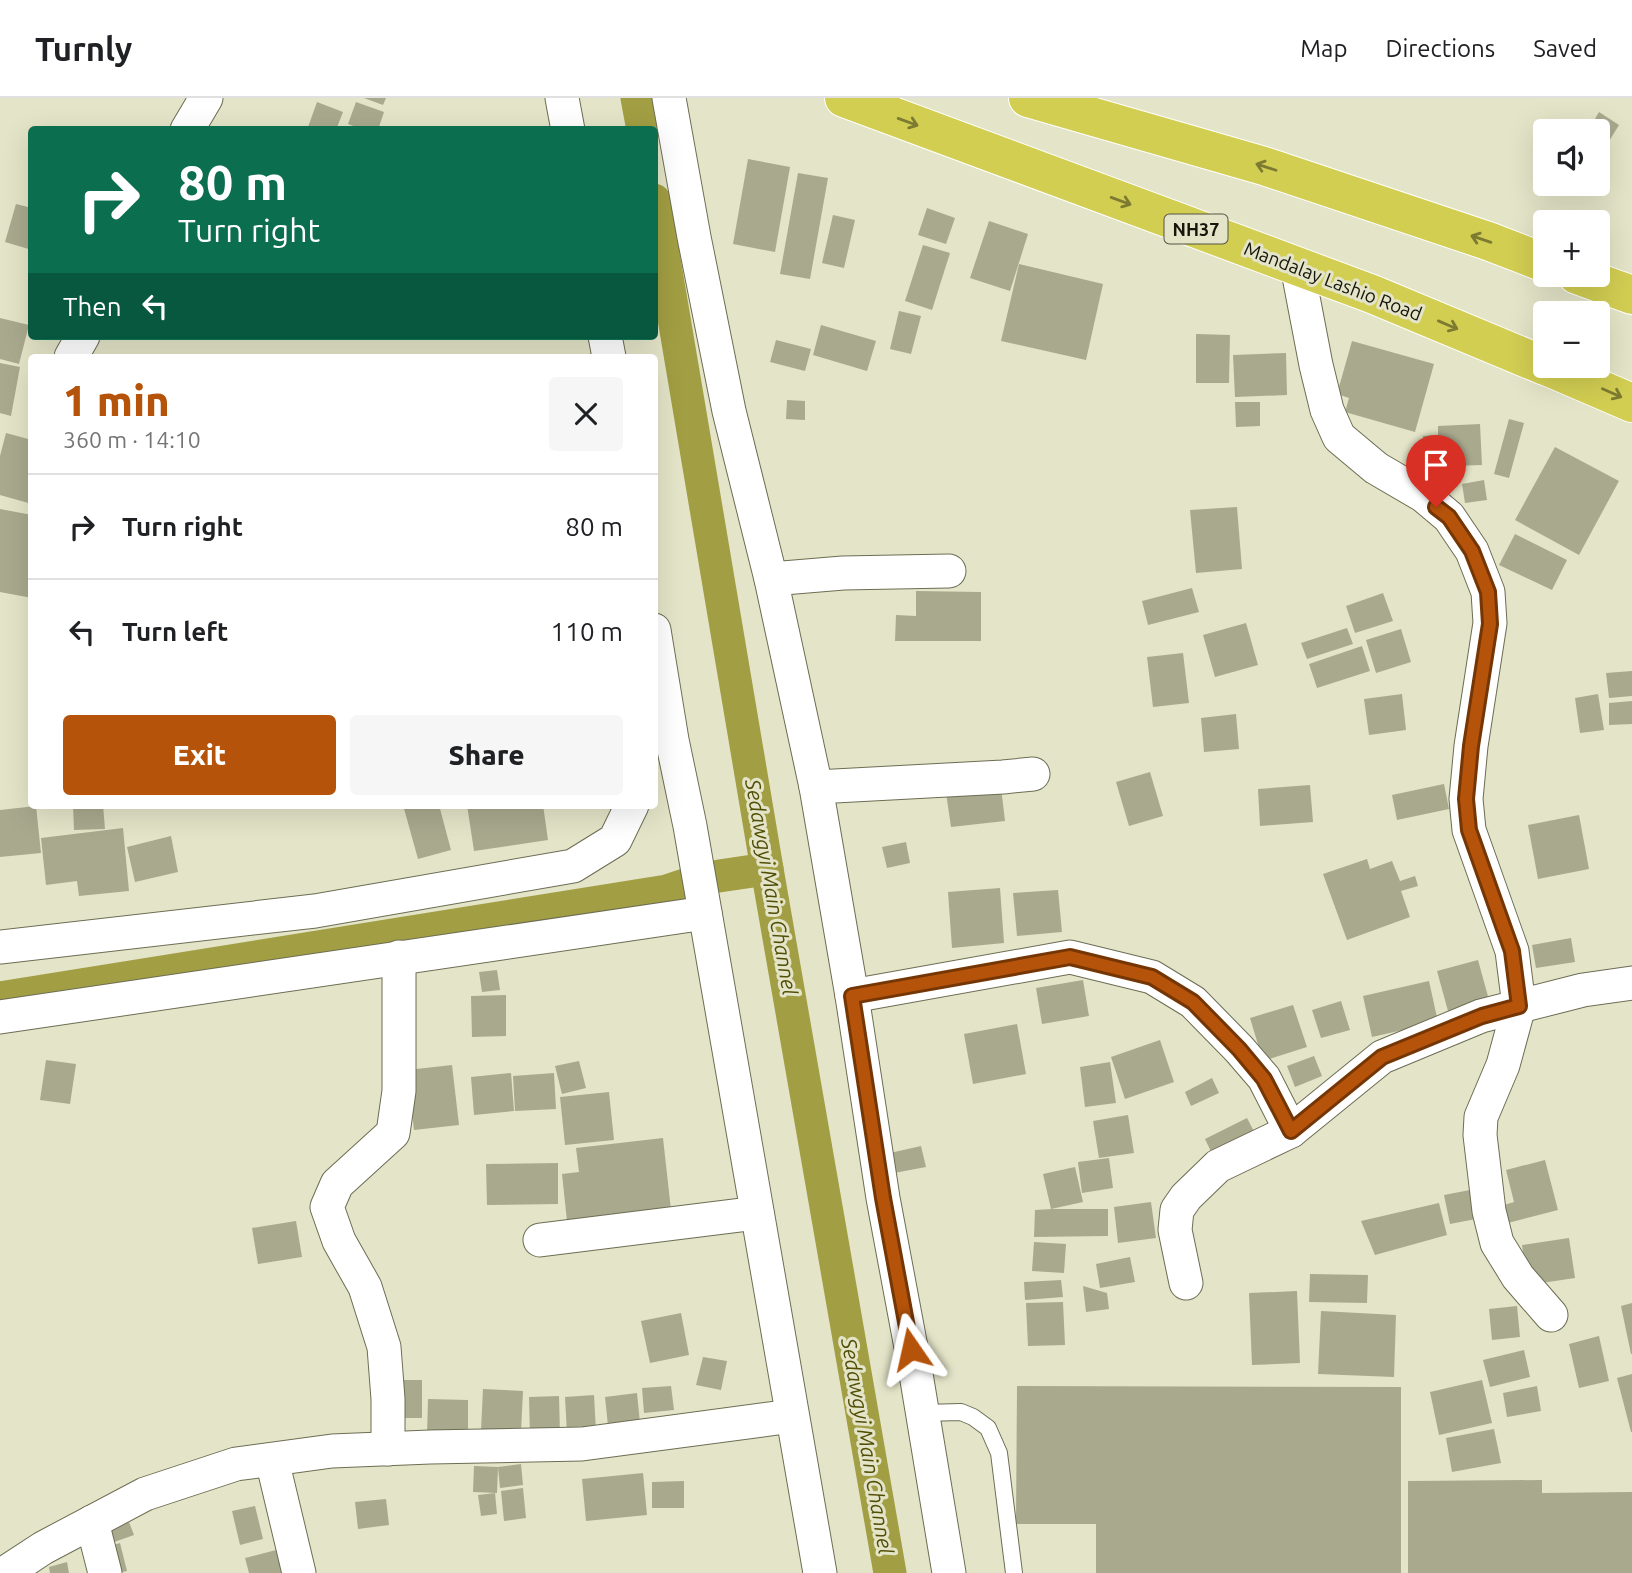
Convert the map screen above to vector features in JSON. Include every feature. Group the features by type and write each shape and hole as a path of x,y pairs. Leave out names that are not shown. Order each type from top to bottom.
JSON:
{"highway":[{"name":"Mandalay Lashio Road","path":"844,98 1372,294 1533,361"},
{"path":"1028,98 1264,166 1533,258"},
{"path":"1610,287 1632,295"},
{"name":"Mandalay Lashio Road","path":"1574,378 1632,403"}],"street":[{"path":"189,126 206,98"},
{"path":"562,98 567,126"},
{"path":"669,98 729,411 771,579 816,787 883,1198 923,1413 949,1573"},
{"path":"1297,266 1315,365 1327,410 1339,437 1377,468 1424,496 1449,517 1472,551 1488,592 1490,624 1471,746 1466,799 1469,830 1512,951 1519,1006 1503,1065 1481,1117 1480,1135 1489,1211 1497,1243 1518,1277 1550,1315"},
{"path":"771,579 843,573 949,570"},
{"path":"658,684 663,751 690,826 820,1573"},
{"path":"816,787 1033,774"},
{"path":"0,947 315,911 573,866 615,840 630,809"},
{"path":"0,1017 705,913"},
{"path":"388,1449 384,1347 365,1287 339,1241 327,1207 337,1184 393,1133 399,1091 399,957"},
{"path":"852,996 1070,957 1152,977 1193,1002 1239,1049 1264,1079 1291,1131"},
{"path":"1186,1283 1175,1230 1177,1210 1218,1166 1291,1131 1382,1057 1482,1016 1583,990 1632,983"},
{"path":"540,1240 757,1213"},
{"path":"5,1573 43,1548 145,1494 236,1464 332,1451 582,1444 792,1416"},
{"path":"272,1460 299,1573"},
{"path":"92,1522 105,1573"}],"lane":[{"path":"923,1413 961,1412 988,1428 999,1453 1014,1573"}],"building":[{"path":"364,98 386,98 383,105"},
{"path":"317,102 343,112 338,126 308,126"},
{"path":"356,102 384,112 379,126 348,124"},
{"path":"1599,112 1610,119 1595,119"},
{"path":"1610,119 1619,125 1610,140"},
{"path":"748,159 790,167 775,252 733,244"},
{"path":"798,173 828,178 810,279 780,274"},
{"path":"16,204 28,207 28,249 5,242"},
{"path":"927,208 955,218 946,244 918,235"},
{"path":"833,215 855,220 844,268 822,263"},
{"path":"989,221 1028,234 1010,291 970,278"},
{"path":"923,245 950,253 932,310 905,301"},
{"path":"1019,264 1103,284 1086,360 1001,341"},
{"path":"899,311 921,316 911,354 890,349"},
{"path":"0,318 28,325 19,364 0,359"},
{"path":"821,325 876,341 867,371 813,355"},
{"path":"1196,334 1230,335 1229,383 1196,383"},
{"path":"776,340 811,349 805,371 770,362"},
{"path":"1352,341 1434,364 1415,432 1345,412 1349,398 1337,394"},
{"path":"1286,353 1287,395 1235,397 1233,355"},
{"path":"0,363 20,367 11,416 0,413"},
{"path":"787,400 805,401 805,420 786,419"},
{"path":"1235,402 1260,402 1260,426 1236,427"},
{"path":"1509,419 1524,423 1509,478 1494,474"},
{"path":"1480,424 1482,465 1451,466 1452,482 1425,483 1423,436 1438,435 1438,426"},
{"path":"6,433 28,439 28,503 0,495 0,456"},
{"path":"1555,447 1619,481 1579,555 1515,520"},
{"path":"1484,480 1487,500 1465,503 1462,484"},
{"path":"1237,507 1242,569 1196,573 1190,510"},
{"path":"0,509 28,514 28,597 0,592"},
{"path":"1515,534 1567,560 1552,590 1499,565"},
{"path":"1192,588 1199,612 1148,625 1142,601"},
{"path":"916,591 981,592 981,641 895,641 896,615 916,616"},
{"path":"1383,593 1393,621 1355,633 1346,606"},
{"path":"1246,623 1258,665 1215,677 1203,635"},
{"path":"1347,628 1353,644 1307,659 1301,643"},
{"path":"1401,629 1411,662 1376,673 1366,640"},
{"path":"1362,646 1370,671 1317,688 1309,664"},
{"path":"1183,653 1189,703 1153,707 1147,657"},
{"path":"1632,671 1632,696 1609,698 1606,673"},
{"path":"1402,694 1406,730 1369,735 1364,699"},
{"path":"1598,694 1604,730 1580,733 1575,698"},
{"path":"1632,701 1632,724 1609,725 1609,703"},
{"path":"1236,714 1239,749 1204,752 1201,718"},
{"path":"1150,772 1163,816 1129,826 1116,782"},
{"path":"1000,779 1005,821 951,827 945,786"},
{"path":"1444,784 1449,809 1397,820 1392,795"},
{"path":"1310,785 1313,822 1260,826 1258,789"},
{"path":"28,807 36,809 41,853 0,857 0,810"},
{"path":"73,809 103,809 105,829 74,830"},
{"path":"404,809 440,809 451,850 418,859"},
{"path":"468,809 544,809 548,840 474,851"},
{"path":"1579,815 1589,869 1538,879 1528,825"},
{"path":"123,828 129,891 79,896 77,881 46,885 41,838"},
{"path":"171,836 178,872 135,882 127,847"},
{"path":"906,842 910,863 887,868 882,847"},
{"path":"1367,859 1370,869 1392,861 1400,881 1415,876 1418,886 1401,891 1410,917 1347,940 1323,874"},
{"path":"1000,888 1004,943 952,948 948,892"},
{"path":"1058,890 1062,932 1017,936 1013,893"},
{"path":"1571,938 1575,962 1536,968 1532,945"},
{"path":"1478,960 1489,1000 1448,1011 1437,971"},
{"path":"497,970 500,990 482,992 479,972"},
{"path":"1083,980 1089,1016 1042,1024 1036,988"},
{"path":"1429,981 1438,1022 1372,1037 1363,996"},
{"path":"506,995 506,1036 472,1037 471,996"},
{"path":"1341,1001 1350,1030 1321,1038 1312,1010"},
{"path":"1293,1005 1307,1047 1263,1061 1250,1018"},
{"path":"1017,1024 1026,1074 973,1084 964,1034"},
{"path":"1160,1040 1174,1082 1125,1099 1111,1057"},
{"path":"1314,1056 1322,1076 1295,1087 1287,1066"},
{"path":"46,1060 76,1064 70,1104 40,1100"},
{"path":"579,1061 586,1088 562,1094 555,1066"},
{"path":"1110,1062 1116,1103 1085,1107 1080,1067"},
{"path":"452,1065 459,1125 414,1130 407,1070"},
{"path":"511,1073 514,1111 474,1115 471,1077"},
{"path":"554,1073 556,1109 515,1111 513,1076"},
{"path":"1212,1078 1219,1093 1191,1106 1185,1092"},
{"path":"609,1092 614,1140 565,1145 560,1097"},
{"path":"1128,1115 1134,1153 1099,1158 1093,1121"},
{"path":"1247,1118 1259,1141 1216,1162 1205,1139"},
{"path":"663,1138 671,1210 567,1221 562,1174 579,1172 576,1148"},
{"path":"921,1146 926,1167 894,1173 890,1153"},
{"path":"1109,1158 1113,1188 1082,1193 1078,1162"},
{"path":"1545,1160 1558,1210 1508,1223 1504,1205 1514,1202 1506,1170"},
{"path":"558,1163 558,1204 487,1205 486,1164"},
{"path":"1075,1167 1083,1202 1051,1209 1043,1174"},
{"path":"1475,1189 1481,1218 1450,1224 1444,1195"},
{"path":"1151,1202 1156,1238 1118,1243 1114,1207"},
{"path":"1439,1203 1447,1235 1375,1255 1361,1221"},
{"path":"1108,1209 1108,1236 1034,1237 1035,1210"},
{"path":"296,1221 302,1257 258,1264 252,1228"},
{"path":"1569,1238 1575,1278 1528,1285 1522,1245"},
{"path":"1034,1242 1066,1244 1064,1273 1032,1271"},
{"path":"1130,1257 1135,1282 1100,1288 1096,1264"},
{"path":"1310,1274 1368,1275 1367,1303 1309,1302"},
{"path":"1061,1280 1063,1297 1025,1300 1024,1282"},
{"path":"1083,1286 1107,1293 1109,1309 1086,1312"},
{"path":"1297,1291 1300,1363 1252,1365 1249,1293"},
{"path":"1063,1302 1065,1345 1028,1346 1026,1303"},
{"path":"1632,1303 1632,1354 1631,1354 1621,1306"},
{"path":"1517,1306 1520,1337 1492,1340 1489,1309"},
{"path":"1321,1311 1396,1315 1394,1377 1318,1374"},
{"path":"681,1313 689,1355 650,1363 641,1321"},
{"path":"1599,1336 1609,1381 1579,1388 1569,1344"},
{"path":"1524,1350 1530,1377 1490,1387 1483,1360"},
{"path":"703,1357 727,1361 721,1390 696,1385"},
{"path":"1632,1374 1632,1432 1631,1432 1617,1378"},
{"path":"397,1380 422,1380 422,1418 397,1418"},
{"path":"1482,1380 1492,1423 1439,1435 1430,1392"},
{"path":"671,1386 674,1410 644,1413 642,1388"},
{"path":"1017,1386 1401,1387 1401,1573 1096,1573 1096,1524 1016,1524"},
{"path":"1537,1386 1541,1411 1507,1417 1503,1393"},
{"path":"483,1389 523,1391 521,1432 481,1430"},
{"path":"637,1393 640,1423 608,1426 605,1397"},
{"path":"594,1395 596,1432 567,1434 565,1397"},
{"path":"559,1396 560,1435 530,1436 529,1397"},
{"path":"428,1399 468,1400 468,1435 427,1435"},
{"path":"1494,1429 1501,1463 1452,1472 1446,1438"},
{"path":"521,1464 523,1485 500,1488 498,1467"},
{"path":"474,1466 498,1467 497,1493 473,1492"},
{"path":"643,1473 647,1515 586,1521 582,1479"},
{"path":"1542,1480 1542,1493 1632,1492 1632,1573 1408,1573 1408,1481"},
{"path":"684,1481 684,1508 652,1508 652,1482"},
{"path":"523,1488 526,1518 504,1521 501,1491"},
{"path":"495,1493 497,1514 481,1516 478,1495"},
{"path":"386,1499 389,1525 358,1529 355,1502"},
{"path":"255,1506 263,1539 240,1545 232,1511"},
{"path":"129,1522 134,1535 103,1546 98,1533"},
{"path":"120,1543 127,1571 118,1573 104,1548"},
{"path":"280,1549 286,1573 249,1573 245,1558"},
{"path":"67,1562 69,1573 50,1573 49,1567"}],"waterway":[{"name":"Sedawgyi Main Channel","path":"637,98 642,126"},
{"name":"Sedawgyi Main Channel","path":"658,224 890,1573"},
{"path":"719,876 767,869"},
{"path":"0,998 667,891 688,884"}],"route":[{"path":"911,1349 883,1198 852,996 1070,957 1152,977 1193,1002 1239,1049 1264,1079 1291,1131 1382,1057 1482,1016 1519,1006 1512,951 1469,830 1466,799 1471,746 1490,624 1488,592 1472,551 1449,517 1436,507"}]}
